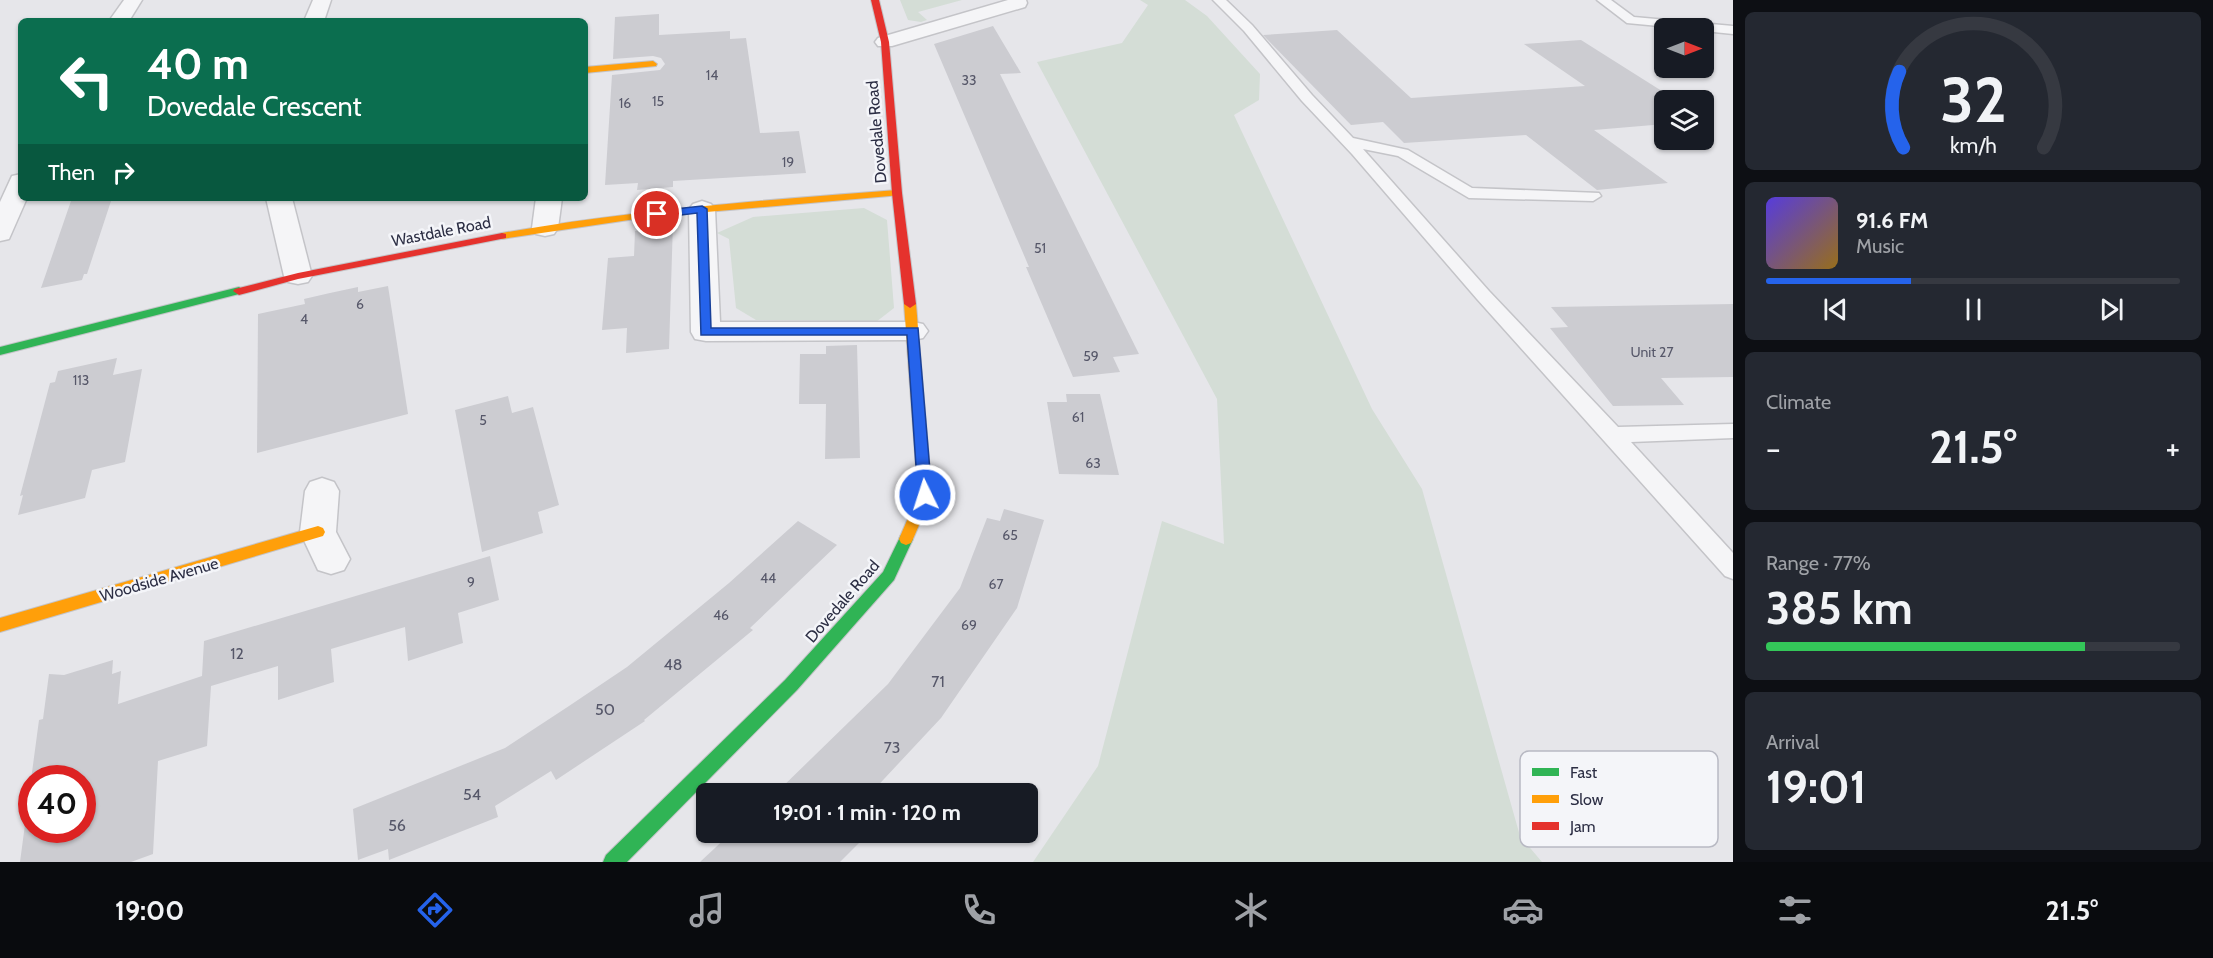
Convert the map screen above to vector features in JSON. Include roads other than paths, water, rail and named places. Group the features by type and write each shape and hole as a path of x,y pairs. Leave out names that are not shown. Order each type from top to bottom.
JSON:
{"street":[{"path":"121,18 133,0"},
{"path":"315,18 322,0"},
{"name":"Dovedale Road","path":"613,862 791,685 889,576 925,495 913,331 897,193 885,42 875,0"},
{"path":"885,42 1018,3 1017,0"},
{"path":"588,70 652,64"},
{"path":"0,233 18,188"},
{"name":"Wastdale Road","path":"0,351 298,276 545,228 702,209 897,193"},
{"path":"280,201 298,276"},
{"path":"545,228 549,201"},
{"path":"702,209 705,332 913,331"},
{"name":"Woodside Avenue","path":"0,625 324,545 322,491"}],"lane":[{"path":"1219,0 1232,10 1483,296 1613,435 1733,569"},
{"path":"1603,0 1631,20 1733,30"},
{"path":"1348,141 1403,153 1469,193 1593,196"},
{"path":"1613,435 1733,431"}]}
